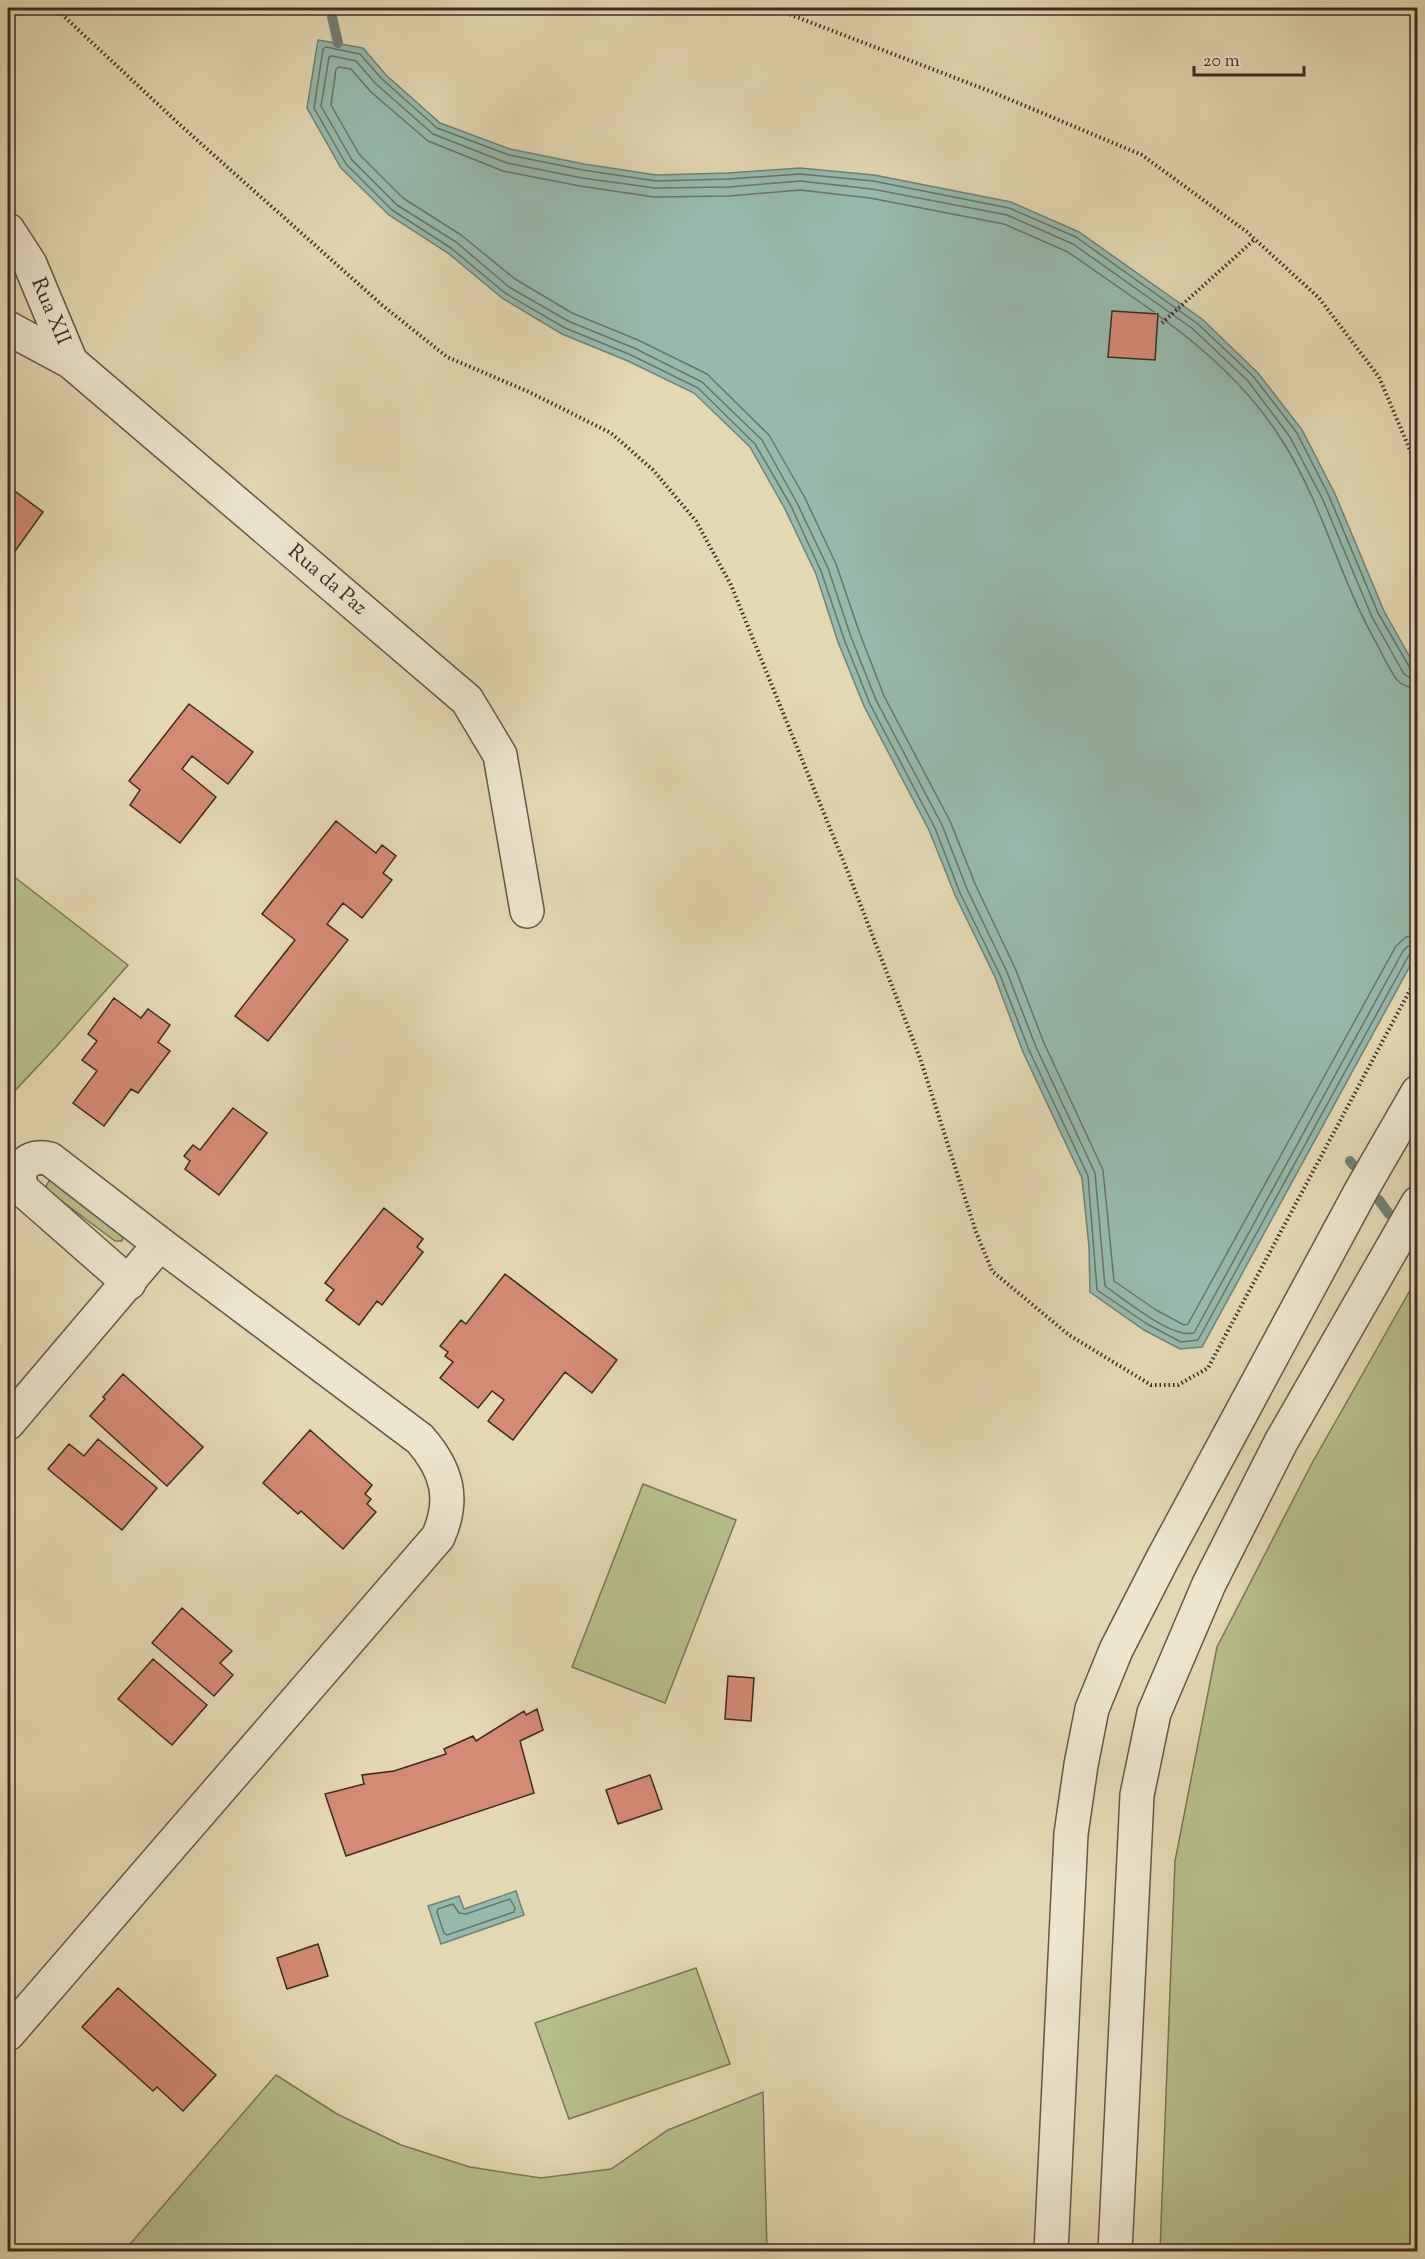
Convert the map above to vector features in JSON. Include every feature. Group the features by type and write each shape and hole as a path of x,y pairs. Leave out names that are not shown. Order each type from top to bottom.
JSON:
{"street":[{"name":"Rua XII","path":"8,230 30,264 71,362"},
{"name":"Rua da Paz","path":"8,328 71,362 467,700 500,755 527,911"},
{"path":"1051,2252 1071,1834 1092,1709 1116,1650 1162,1560 1362,1189 1418,1092"},
{"path":"8,2034 438,1537 448,1510 443,1475 435,1456 420,1439 160,1245 50,1159 37,1157 30,1160 21,1170 19,1177 23,1190 129,1283"},
{"path":"1115,2252 1137,1795 1154,1713 1209,1584 1281,1442 1418,1203"},
{"path":"8,1422 160,1245"},
{"path":"1162,1560 1209,1584"}],"path":[{"path":"56,8 178,123 382,305 419,335 447,357 527,392 611,434 653,470 696,521 731,585 847,870 920,1058 976,1232 992,1271 1070,1335 1151,1385 1178,1385 1208,1368 1418,975"},
{"path":"773,8 992,92 1142,155 1255,239 1319,298 1379,377 1418,469"},
{"path":"1162,323 1255,239"}],"green space":[{"path":"8,872 128,965 8,1098"},
{"path":"49,1181 53,1181 120,1233 123,1236 122,1241 115,1241 47,1190 46,1186"},
{"path":"1417,1278 1417,2251 1160,2251 1175,1861 1217,1647 1311,1465"},
{"path":"643,1484 736,1520 665,1703 572,1667"},
{"path":"696,1968 730,2064 569,2119 535,2023"},
{"path":"276,2075 337,2114 401,2145 470,2167 541,2178 611,2169 668,2130 763,2092 767,2251 124,2251"}],"water":[{"path":"318,40 363,48 386,75 440,123 510,149 656,175 800,168 874,175 1011,202 1079,232 1202,319 1258,373 1302,430 1335,494 1384,611 1417,670 1417,953 1202,1347 1180,1349 1144,1330 1090,1292 1089,1247 1082,1178 1023,1052 995,977 955,895 929,830 864,706 838,642 816,574 785,509 750,447 694,393 628,361 562,334 502,298 448,253 389,215 341,168 307,108"},
{"path":"516,1891 524,1915 441,1944 428,1906 459,1896 464,1909"}],"building":[{"path":"1112,311 1158,314 1155,360 1108,357"},
{"path":"8,486 43,512 8,561"},
{"path":"189,704 253,752 228,784 192,756 182,769 216,797 180,843 130,805 140,790 129,781"},
{"path":"336,821 376,853 382,845 396,856 383,873 392,880 362,918 343,903 327,924 348,940 268,1041 235,1016 295,940 262,914"},
{"path":"114,998 141,1018 148,1009 170,1025 158,1042 170,1051 138,1093 131,1089 104,1126 73,1103 97,1071 82,1060 97,1041 88,1034"},
{"path":"233,1108 267,1133 219,1195 185,1169 190,1161 184,1156 193,1145 200,1150"},
{"path":"384,1208 423,1239 417,1247 423,1252 382,1305 377,1301 359,1325 326,1300 334,1290 325,1283"},
{"path":"505,1274 617,1360 592,1393 565,1372 513,1440 488,1421 504,1400 492,1391 478,1408 440,1378 453,1362 445,1356 448,1352 440,1346 461,1320 466,1324"},
{"path":"123,1374 203,1447 167,1486 90,1416"},
{"path":"310,1430 372,1485 365,1494 371,1499 367,1504 376,1512 343,1549 301,1511 298,1514 263,1483"},
{"path":"98,1439 157,1488 122,1530 48,1469 69,1444 84,1456"},
{"path":"182,1608 232,1651 220,1663 233,1675 214,1696 152,1643"},
{"path":"153,1659 207,1705 172,1745 118,1699"},
{"path":"728,1676 754,1678 751,1721 725,1719"},
{"path":"537,1709 543,1730 520,1741 534,1793 346,1856 325,1794 364,1784 362,1775 394,1771 446,1754 444,1749 473,1736 476,1741 524,1711 526,1715"},
{"path":"650,1775 662,1809 618,1824 606,1790"},
{"path":"318,1944 328,1976 287,1989 277,1958"},
{"path":"118,1988 216,2075 183,2111 157,2087 153,2091 82,2027"}],"waterway":[{"path":"330,8 338,43"},
{"path":"1350,1161 1353,1165"},
{"path":"1379,1200 1389,1214"},
{"path":"1414,1248 1418,1252"}]}
